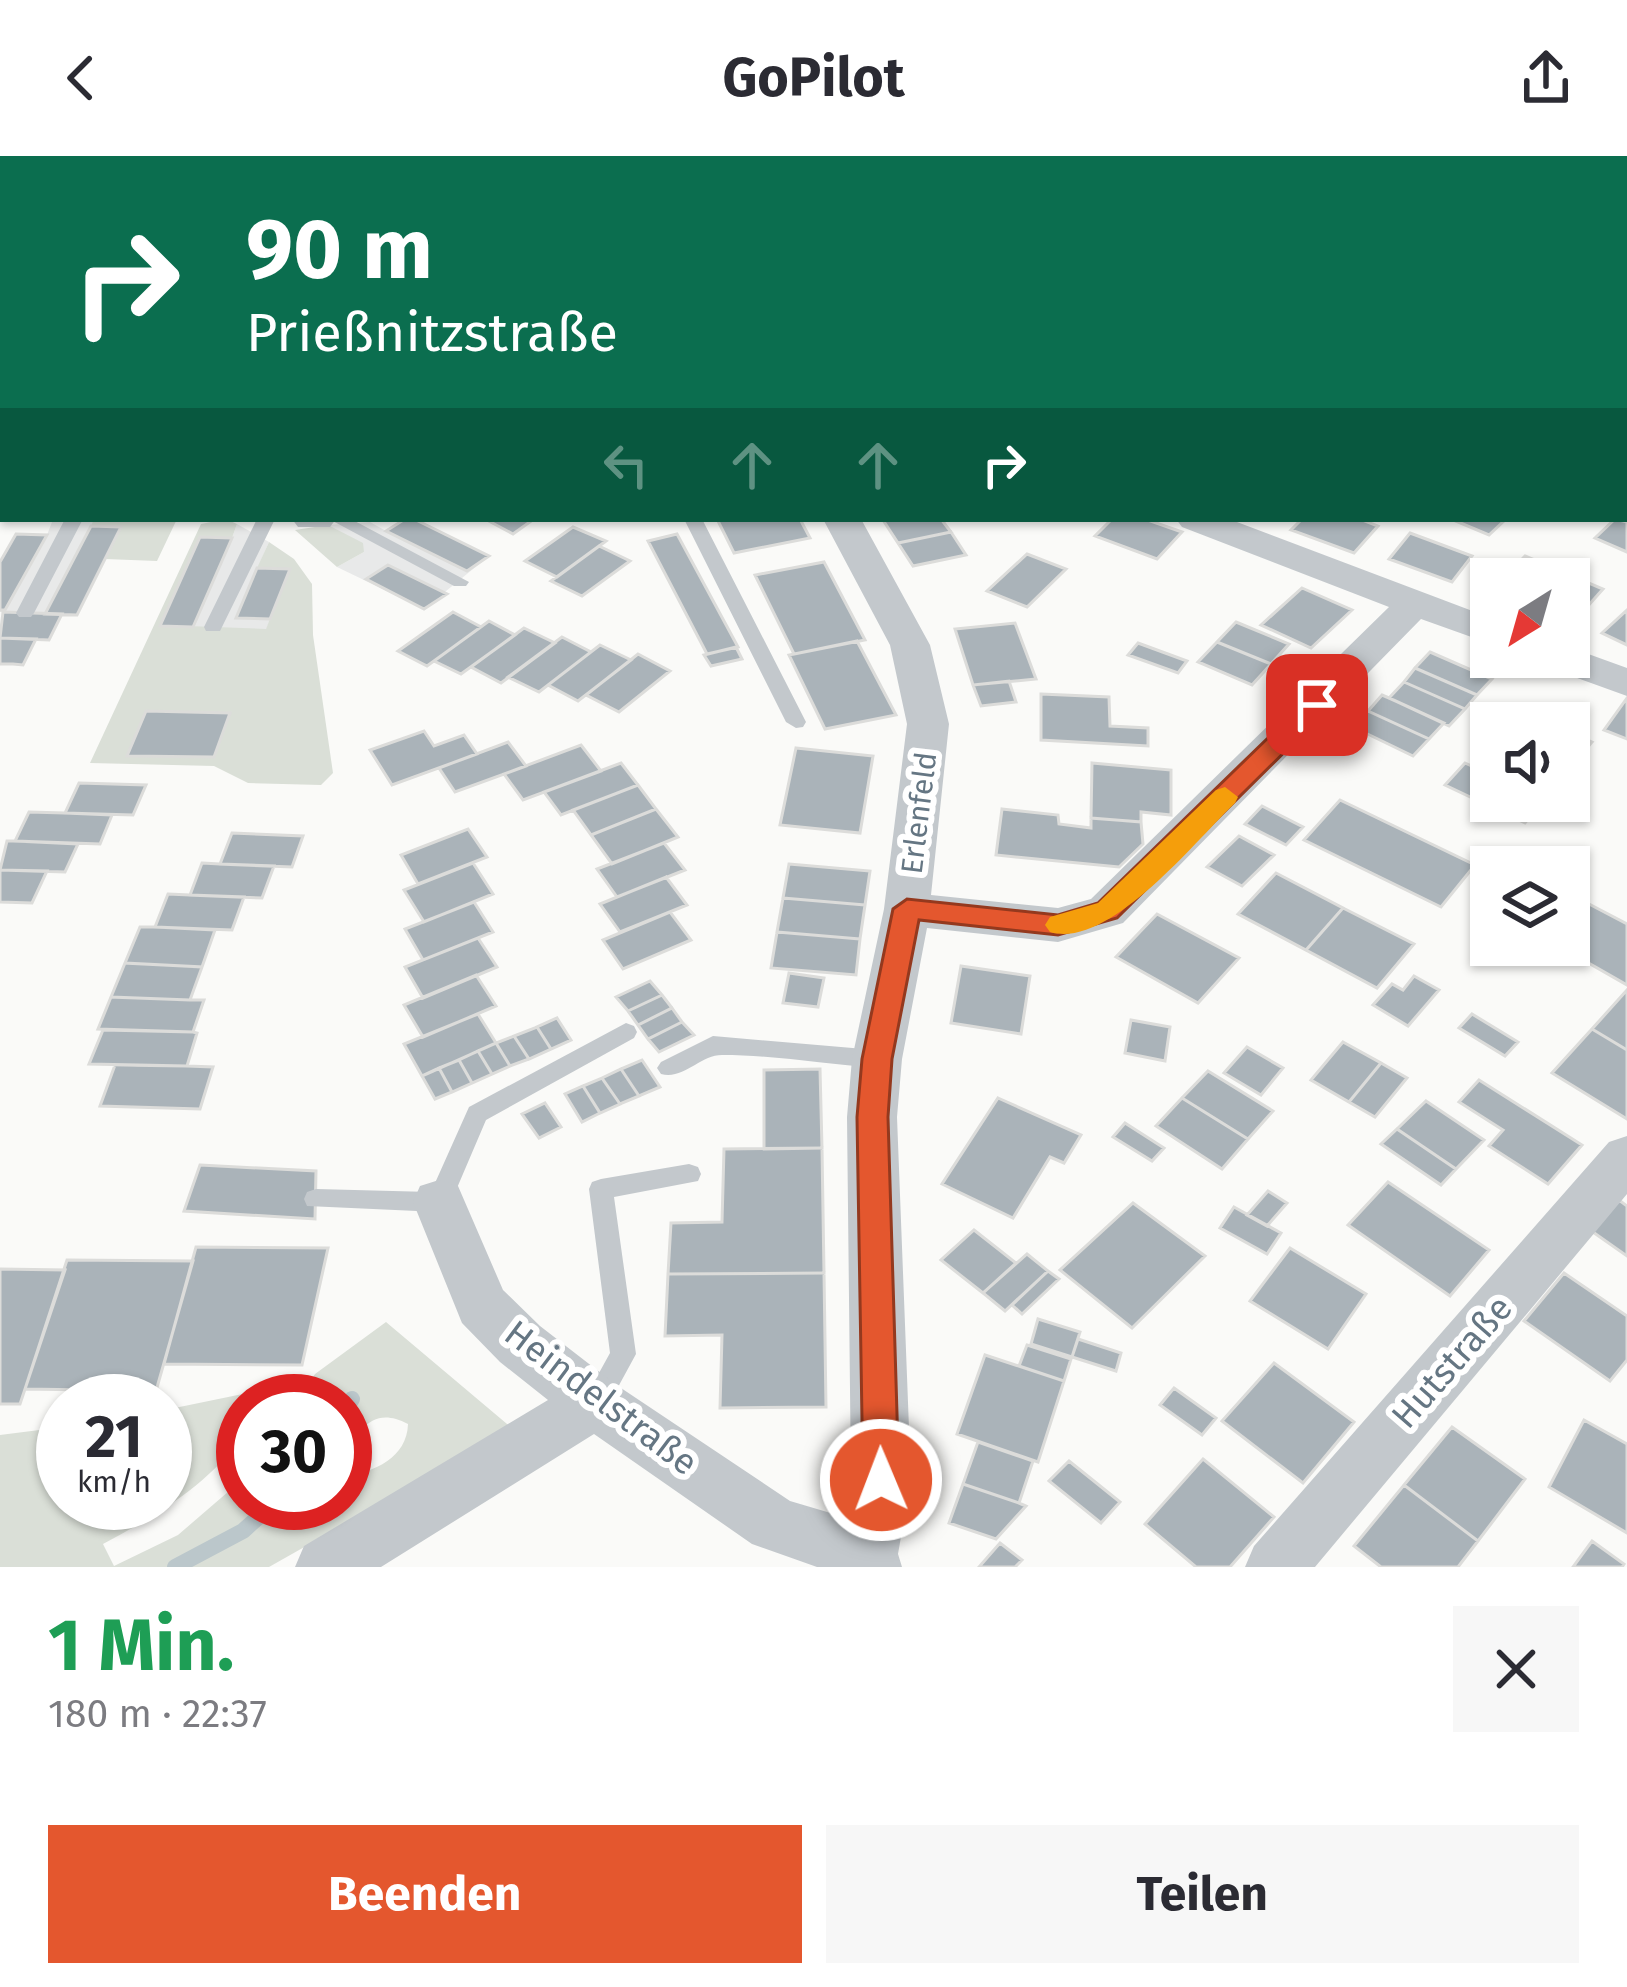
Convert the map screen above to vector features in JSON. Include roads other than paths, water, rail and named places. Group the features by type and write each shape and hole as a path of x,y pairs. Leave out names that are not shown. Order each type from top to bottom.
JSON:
{"street":[{"name":"Erlenfeld","path":"844,522 910,645 922,678 927,748 907,909 877,1059 872,1117 881,1480 869,1561"},
{"path":"1204,522 1470,624"},
{"path":"907,909 1058,925 1107,911 1415,603"},
{"path":"1590,669 1627,683"},
{"name":"Hutstraße","path":"1276,1567 1627,1157"},
{"name":"Heindelstraße","path":"439,1202 482,1306 520,1344 773,1524 869,1561"},
{"path":"326,1567 596,1402"}],"lane":[{"path":"25,613 72,522"},
{"path":"212,627 264,522"},
{"path":"344,522 460,582"},
{"path":"695,522 796,722"},
{"path":"316,1198 439,1202 477,1114 626,1032"},
{"path":"669,1068 713,1045 877,1059"},
{"path":"596,1402 623,1354 601,1189 689,1174"}],"waterway":[{"path":"175,1567 244,1530"}]}
